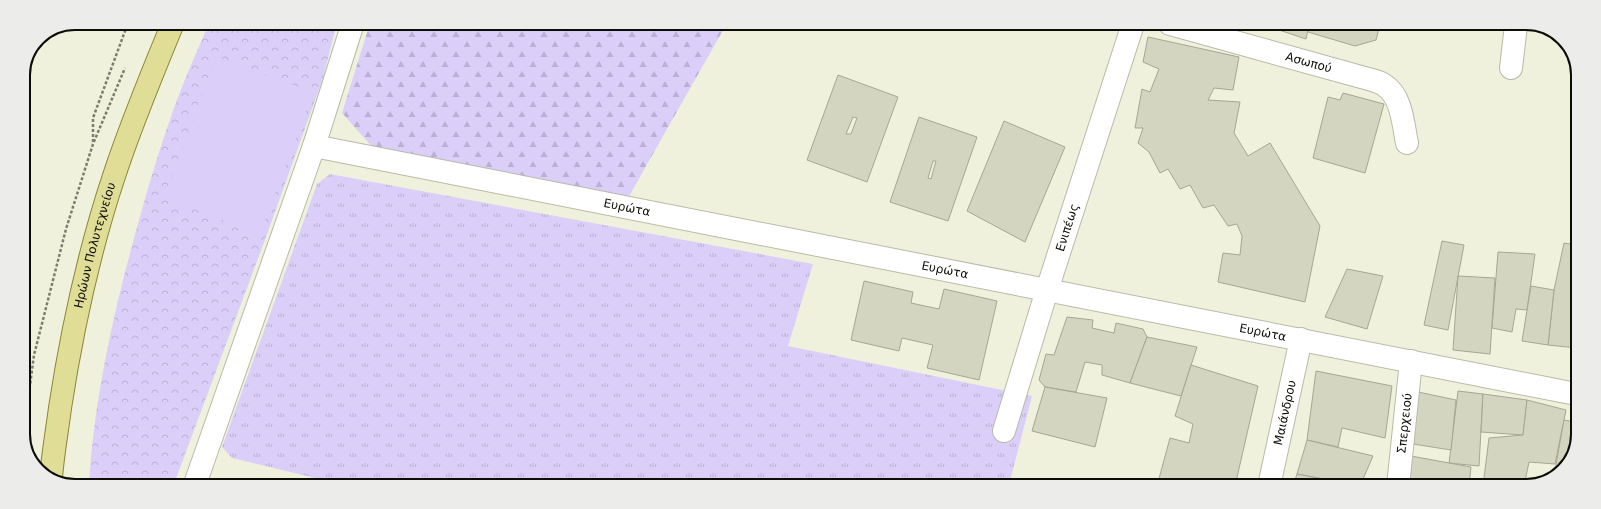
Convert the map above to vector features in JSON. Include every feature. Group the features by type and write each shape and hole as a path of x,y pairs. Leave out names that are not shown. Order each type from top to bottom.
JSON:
{"main road":[{"name":"Ηρώων Πολυτεχνείου","path":"52,472 65,374 77,314 95,239 114,176 134,120 170,30"}],"street":[{"path":"197,479 314,146 351,30"},
{"name":"Ενιπέως","path":"1004,431 1047,290 1131,30"},
{"name":"Ασωπού","path":"1192,30 1372,80 1384,85 1395,96 1401,113 1407,143"},
{"path":"1512,68 1516,30"},
{"name":"Ευρώτα","path":"314,146 1571,393"},
{"name":"Μαιάνδρου","path":"1271,479 1301,339"},
{"name":"Σπερχειού","path":"1399,479 1411,361"}],"path":[{"path":"93,144 93,118 125,30"}],"green space":[{"path":"206,30 335,30 322,81 266,237 176,479 89,479 97,405 112,327 124,276 143,204 165,133 185,79"},
{"path":"368,30 724,30 628,198 375,150 342,113"},
{"path":"216,57 313,92 260,234 164,198"},
{"path":"330,174 813,264 788,346 1032,396 1011,479 319,479 232,458 222,447 317,184"}],"building":[{"path":"1279,30 1308,30 1306,39"},
{"path":"1308,30 1379,30 1376,40 1355,46 1308,32"},
{"path":"1148,37 1239,57 1233,90 1214,88 1208,100 1240,102 1234,133 1248,156 1270,143 1320,226 1305,302 1218,282 1223,253 1240,255 1242,236 1237,224 1228,226 1214,205 1203,208 1190,185 1180,189 1168,169 1160,173 1149,152 1138,143 1143,128 1135,128 1142,89 1150,92 1159,69 1143,62"},
{"path":"838,75 898,97 867,182 807,160","holes":["853,117 857,118 851,134 846,134"]},
{"path":"1343,93 1384,104 1365,173 1313,158 1328,97 1340,100"},
{"path":"919,117 977,137 948,221 890,202","holes":["933,161 936,161 931,179 928,178"]},
{"path":"1004,121 1065,147 1025,242 967,211"},
{"path":"1442,241 1464,245 1448,330 1424,325"},
{"path":"1564,243 1571,244 1571,347 1548,345 1554,290"},
{"path":"1498,252 1535,254 1527,310 1516,309 1512,332 1492,328"},
{"path":"1347,269 1383,276 1367,329 1325,317"},
{"path":"1458,276 1495,278 1490,354 1453,350"},
{"path":"864,281 913,292 911,303 939,309 944,289 997,301 979,380 927,368 933,345 902,338 899,351 851,340"},
{"path":"1531,286 1554,290 1548,345 1522,341"},
{"path":"1067,317 1093,320 1092,328 1114,333 1116,323 1143,329 1147,337 1130,383 1102,375 1102,365 1085,362 1076,392 1045,387 1039,380 1046,354 1054,355"},
{"path":"1147,337 1197,347 1181,396 1130,383"},
{"path":"1191,365 1258,386 1237,479 1159,479 1170,438 1189,443 1193,424 1175,416"},
{"path":"1316,371 1392,386 1385,438 1342,428 1338,447 1307,440"},
{"path":"1045,387 1107,398 1095,447 1032,431"},
{"path":"1458,391 1483,394 1479,466 1449,463"},
{"path":"1418,392 1456,400 1451,450 1413,444"},
{"path":"1483,394 1527,400 1523,435 1481,432"},
{"path":"1527,400 1566,410 1555,464 1529,462 1525,479 1484,479 1489,438 1523,435"},
{"path":"1564,420 1571,421 1571,440 1568,451 1560,464 1555,468"},
{"path":"1307,440 1373,456 1363,479 1323,479 1297,474"},
{"path":"1411,456 1471,467 1470,479 1409,479"},
{"path":"1297,474 1322,479 1295,479"}]}
